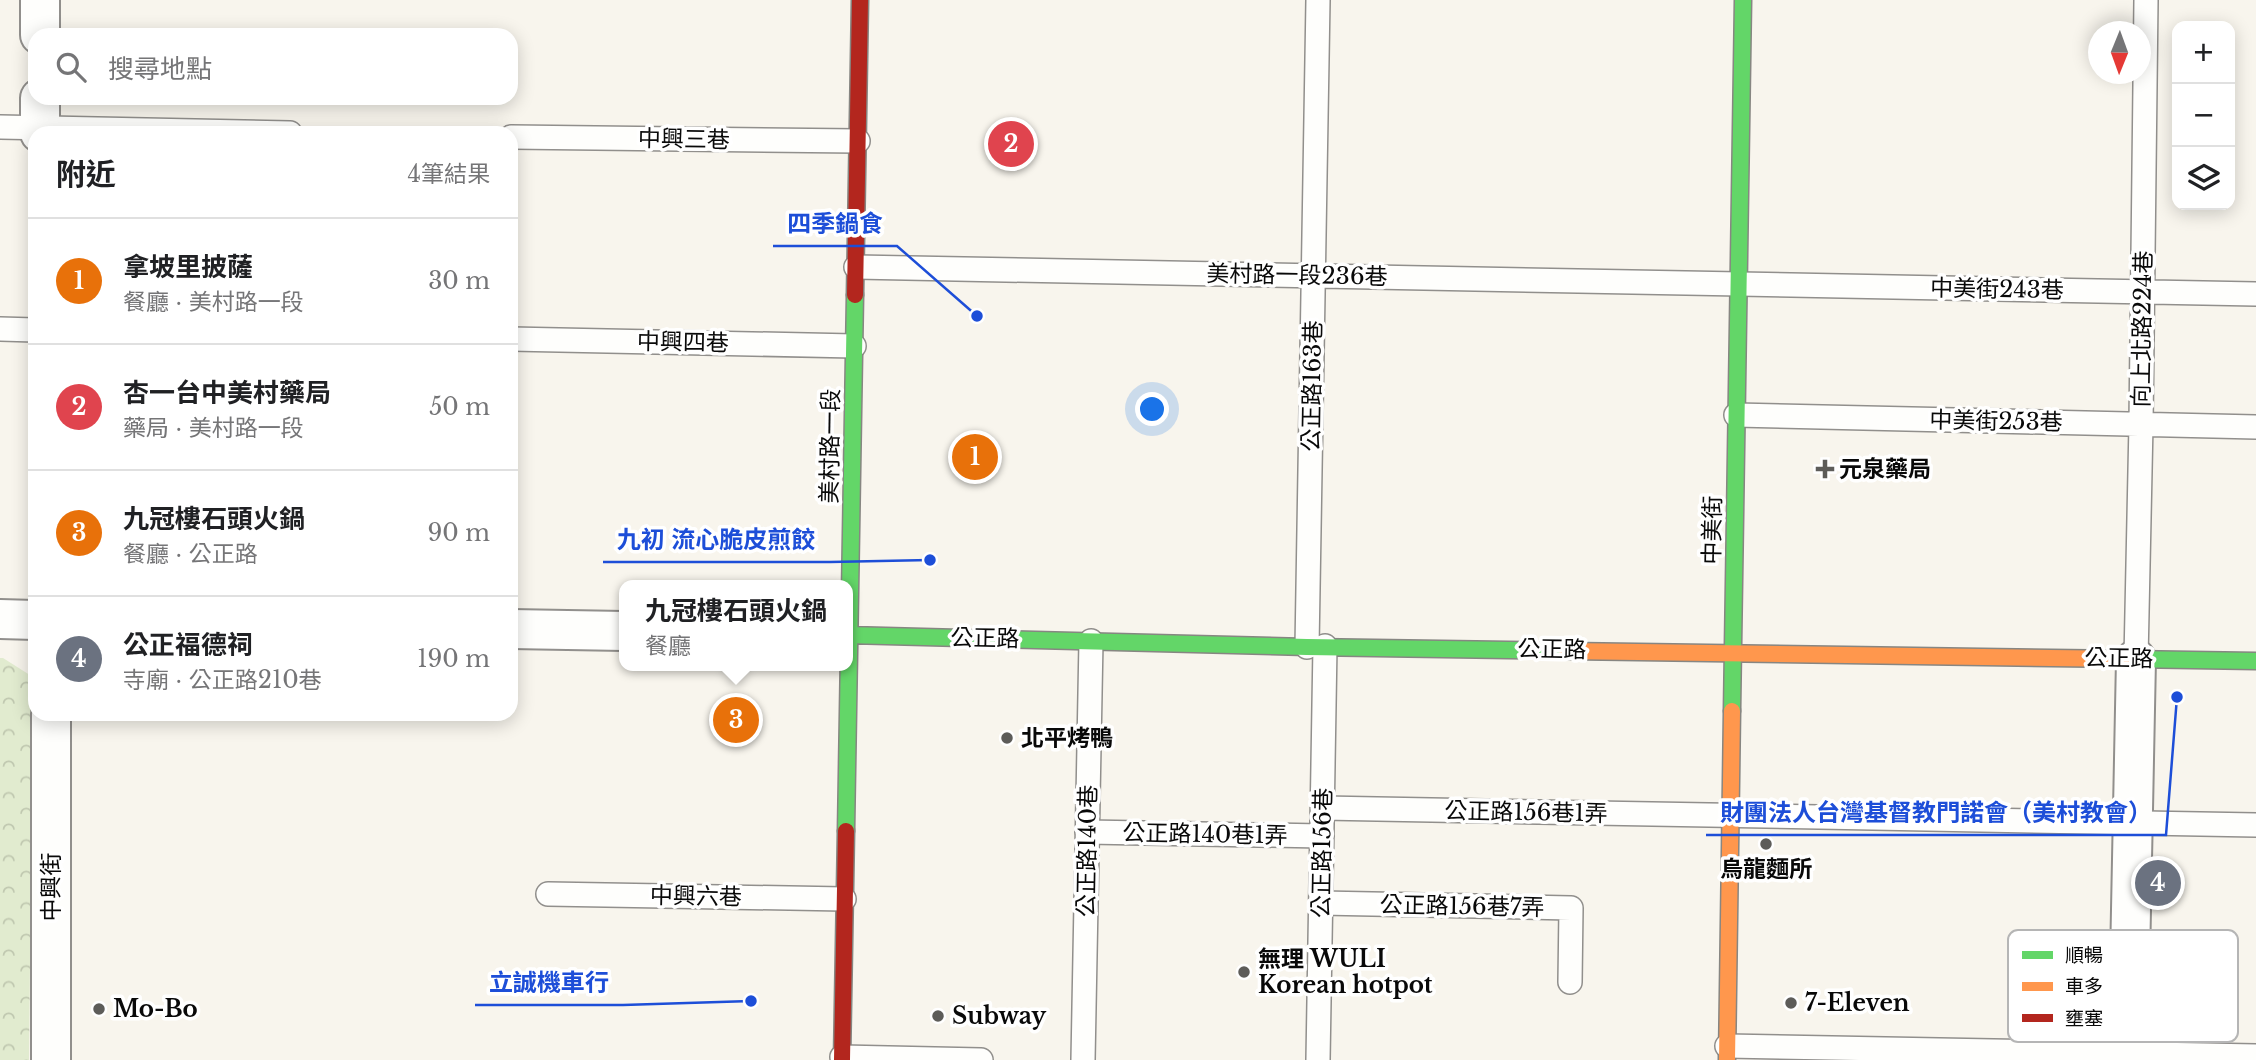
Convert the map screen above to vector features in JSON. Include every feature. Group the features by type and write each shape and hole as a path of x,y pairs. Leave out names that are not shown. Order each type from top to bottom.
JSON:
{"street":[{"path":"40,0 40,28"},
{"name":"美村路一段","path":"850,580 860,0"},
{"name":"中美街","path":"1727,1053 1742,0"},
{"path":"0,619 28,620"},
{"path":"518,629 619,631"},
{"name":"公正路","path":"853,635 1316,647 2256,661"},
{"path":"2131,930 2136,659"},
{"name":"美村路一段","path":"842,1059 848,671"},
{"name":"中興街","path":"51,721 51,1060"}],"lane":[{"name":"公正路163巷","path":"1316,647 1314,275 1318,0"},
{"name":"向上北路224巷","path":"2136,659 2146,0"},
{"path":"0,127 40,120 155,126"},
{"name":"中興三巷","path":"518,137 858,141"},
{"name":"美村路一段236巷","path":"856,267 1738,284"},
{"name":"中美街243巷","path":"1738,284 2256,294"},
{"path":"0,329 28,330"},
{"name":"中興四巷","path":"518,339 854,346"},
{"name":"中美街253巷","path":"1736,415 2256,427"},
{"name":"公正路140巷","path":"1083,1060 1091,641"},
{"name":"公正路156巷","path":"1316,647 1323,808 1318,1060"},
{"name":"公正路156巷1弄","path":"1323,808 2256,825"},
{"name":"公正路140巷1弄","path":"1087,831 1322,836"},
{"name":"中興六巷","path":"548,894 845,899"},
{"name":"公正路156巷7弄","path":"1321,903 1571,908 1570,982"},
{"path":"1727,1053 2256,1056"},
{"path":"842,1059 981,1060"}],"green space":[{"path":"0,658 3,658 28,674 28,721 33,721 29,1060 0,1060"}],"traffic: fast":[{"path":"1732,711 1743,0"},
{"path":"850,580 855,295"},
{"path":"853,635 1567,651"},
{"path":"2128,659 2256,661"},
{"path":"846,831 849,671"}],"traffic: slow":[{"path":"1567,651 2128,659"},
{"path":"1727,1060 1732,711"}],"traffic: jam":[{"path":"855,295 860,0"},
{"path":"842,1060 846,831"}],"place":[{"name":"杏一台中美村藥局","path":"1011,144"},
{"name":"四季鍋食","path":"977,316"},
{"name":"拿坡里披薩","path":"975,457"},
{"name":"元泉藥局","path":"1825,469"},
{"name":"九初 流心脆皮煎餃","path":"930,560"},
{"name":"財團法人台灣基督教門諾會（美村教會）","path":"2177,697"},
{"name":"九冠樓石頭火鍋","path":"736,720"},
{"name":"北平烤鴨","path":"1007,738"},
{"name":"烏龍麵所","path":"1766,844"},
{"name":"公正福德祠","path":"2158,883"},
{"name":"無理 WULI Korean hotpot","path":"1244,972"},
{"name":"立誠機車行","path":"751,1001"},
{"name":"7-Eleven","path":"1791,1003"},
{"name":"Mo-Bo","path":"99,1009"},
{"name":"Subway","path":"938,1016"}]}
